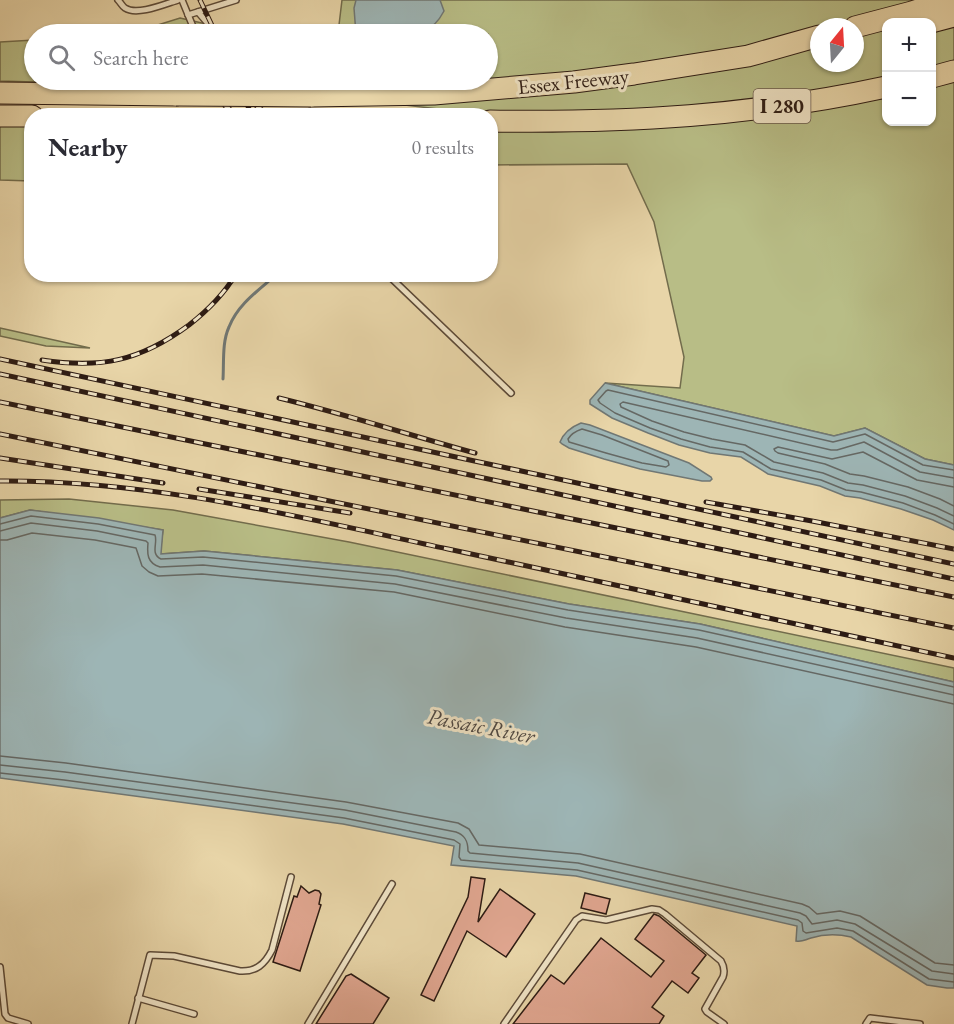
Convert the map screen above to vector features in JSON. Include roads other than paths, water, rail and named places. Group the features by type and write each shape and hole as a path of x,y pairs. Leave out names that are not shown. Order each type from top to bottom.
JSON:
{"highway":[{"path":"899,18 926,0"},
{"path":"906,18 948,0"},
{"path":"936,21 954,16"},
{"path":"864,27 882,26"},
{"path":"864,37 882,28"},
{"name":"Essex Freeway","path":"498,89 634,74 748,56 810,39"},
{"path":"748,56 810,50"},
{"path":"936,76 954,71"},
{"name":"Essex Freeway","path":"498,121 601,121 712,115 783,106 882,88"},
{"name":"Essex Freeway","path":"0,93 311,96 406,95 489,90"},
{"path":"0,116 24,116"}],"lane":[{"path":"118,0 125,8 136,10 178,0"},
{"path":"182,0 192,24"},
{"path":"188,15 236,0"},
{"path":"198,12 209,24"},
{"path":"220,90 228,108"},
{"path":"252,90 259,108"},
{"path":"395,282 511,393"},
{"path":"132,1024 150,955 174,956 240,972 249,972 259,968 267,960 272,950 291,877"},
{"path":"308,1024 392,884"},
{"path":"504,1024 576,920 582,916 606,920 652,909 665,914 724,965 723,977 705,1009 724,1024"},
{"path":"0,968 5,1014 8,1018 28,1024"},
{"path":"138,998 194,1014"},
{"path":"866,1024 870,1018 920,1024"}],"water":[{"path":"356,0 440,0 444,11 435,24 355,24"},
{"path":"605,383 834,436 865,428 925,459 954,465 954,530 901,509 768,474 741,457 710,453 679,445 612,418 590,404 590,400"},
{"path":"581,423 689,463 712,479 702,481 640,469 569,448 560,442 568,430"},
{"name":"Passaic River","path":"30,510 99,518 163,530 161,554 204,551 397,570 569,604 700,624 954,682 954,988 927,985 851,937 826,935 796,941 797,926 576,876 451,865 454,846 343,824 0,778 0,518"}],"waterway":[{"path":"223,379 225,339 233,319 250,298 268,282"}],"railway":[{"path":"200,0 211,24"},
{"path":"241,90 249,108"},
{"path":"42,360 63,363 102,362 137,354 154,347 202,314 230,282"},
{"path":"0,359 954,564"},
{"path":"0,374 954,579"},
{"path":"279,398 475,453"},
{"path":"0,402 954,597"},
{"path":"0,434 954,628"},
{"path":"0,458 163,483"},
{"path":"0,481 57,482 114,487 281,513 954,658"},
{"path":"199,489 350,513"},
{"path":"706,502 954,549"}]}
